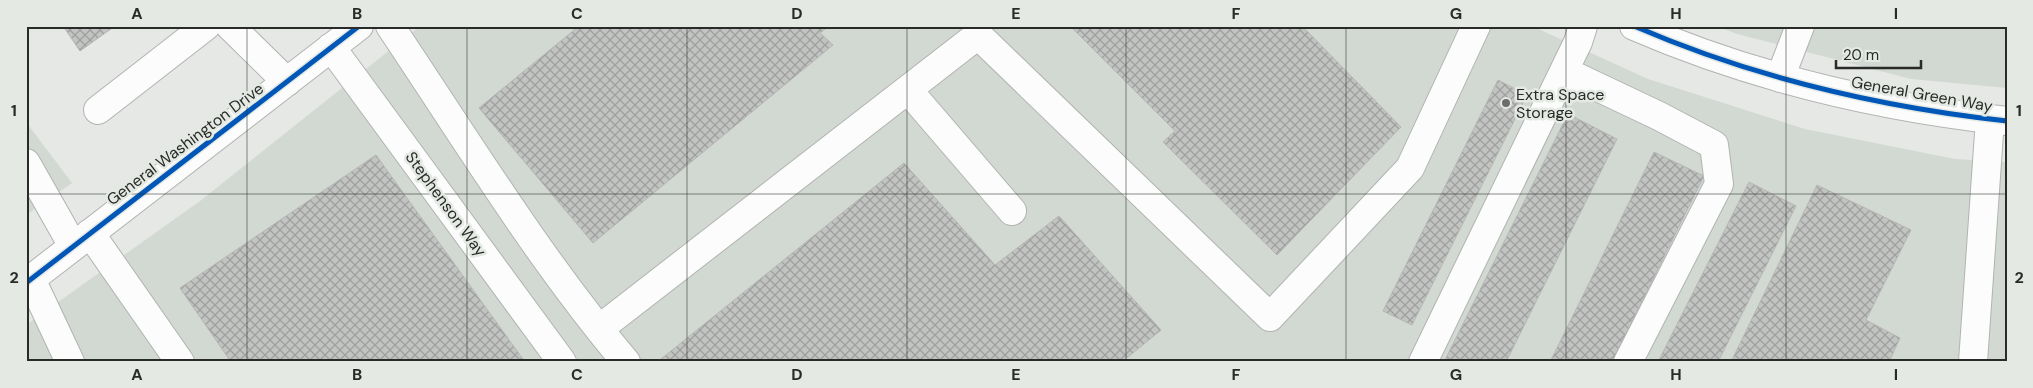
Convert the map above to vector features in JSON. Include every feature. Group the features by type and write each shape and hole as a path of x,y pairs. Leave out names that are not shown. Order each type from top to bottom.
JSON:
{"street":[{"path":"98,110 206,26"},
{"path":"230,26 286,82"},
{"name":"General Washington Drive","path":"29,281 359,26"},
{"path":"390,26 520,219 599,329 626,362"},
{"path":"599,329 978,36 1270,317 1410,168 1476,26"},
{"path":"1423,362 1564,71 1583,26"},
{"name":"General Green Way","path":"1634,26 1734,64 1780,78 1899,106 1999,120"},
{"path":"1780,78 1800,26"},
{"name":"Stephenson Way","path":"331,47 562,362"},
{"path":"1564,71 1714,145 1719,184 1628,362"},
{"path":"908,90 1012,211"},
{"path":"1973,362 1999,120"},
{"path":"26,163 82,239 180,362"},
{"path":"29,281 70,362"}],"shaded area":[{"path":"420,26 1532,26 1648,79 1805,129 1955,159 2007,162 2007,362 26,362 26,325 200,201"},
{"path":"1716,26 2007,26 2007,88 1911,79 1737,34"},
{"path":"26,122 72,183 26,215"}],"building":[{"path":"63,26 115,26 80,51"},
{"path":"579,26 829,26 820,33 833,45 593,243 479,108"},
{"path":"1070,26 1302,26 1401,127 1277,255 1163,142 1175,131"},
{"path":"1498,80 1527,95 1412,325 1383,311"},
{"path":"1568,114 1617,139 1506,362 1444,362"},
{"path":"1654,152 1704,176 1612,362 1550,362"},
{"path":"376,155 525,362 231,362 180,288"},
{"path":"904,163 995,265 1059,216 1161,330 1122,362 664,362 661,359"},
{"path":"1749,182 1796,206 1718,362 1658,362"},
{"path":"1817,185 1911,230 1866,320 1900,338 1889,362 1731,362"}],"cycle path":[{"path":"26,283 359,26"},
{"path":"1634,26 1724,60 1770,75 1817,87 1911,107 2007,121"}],"place":[{"name":"Extra Space Storage","path":"1506,103"}]}
